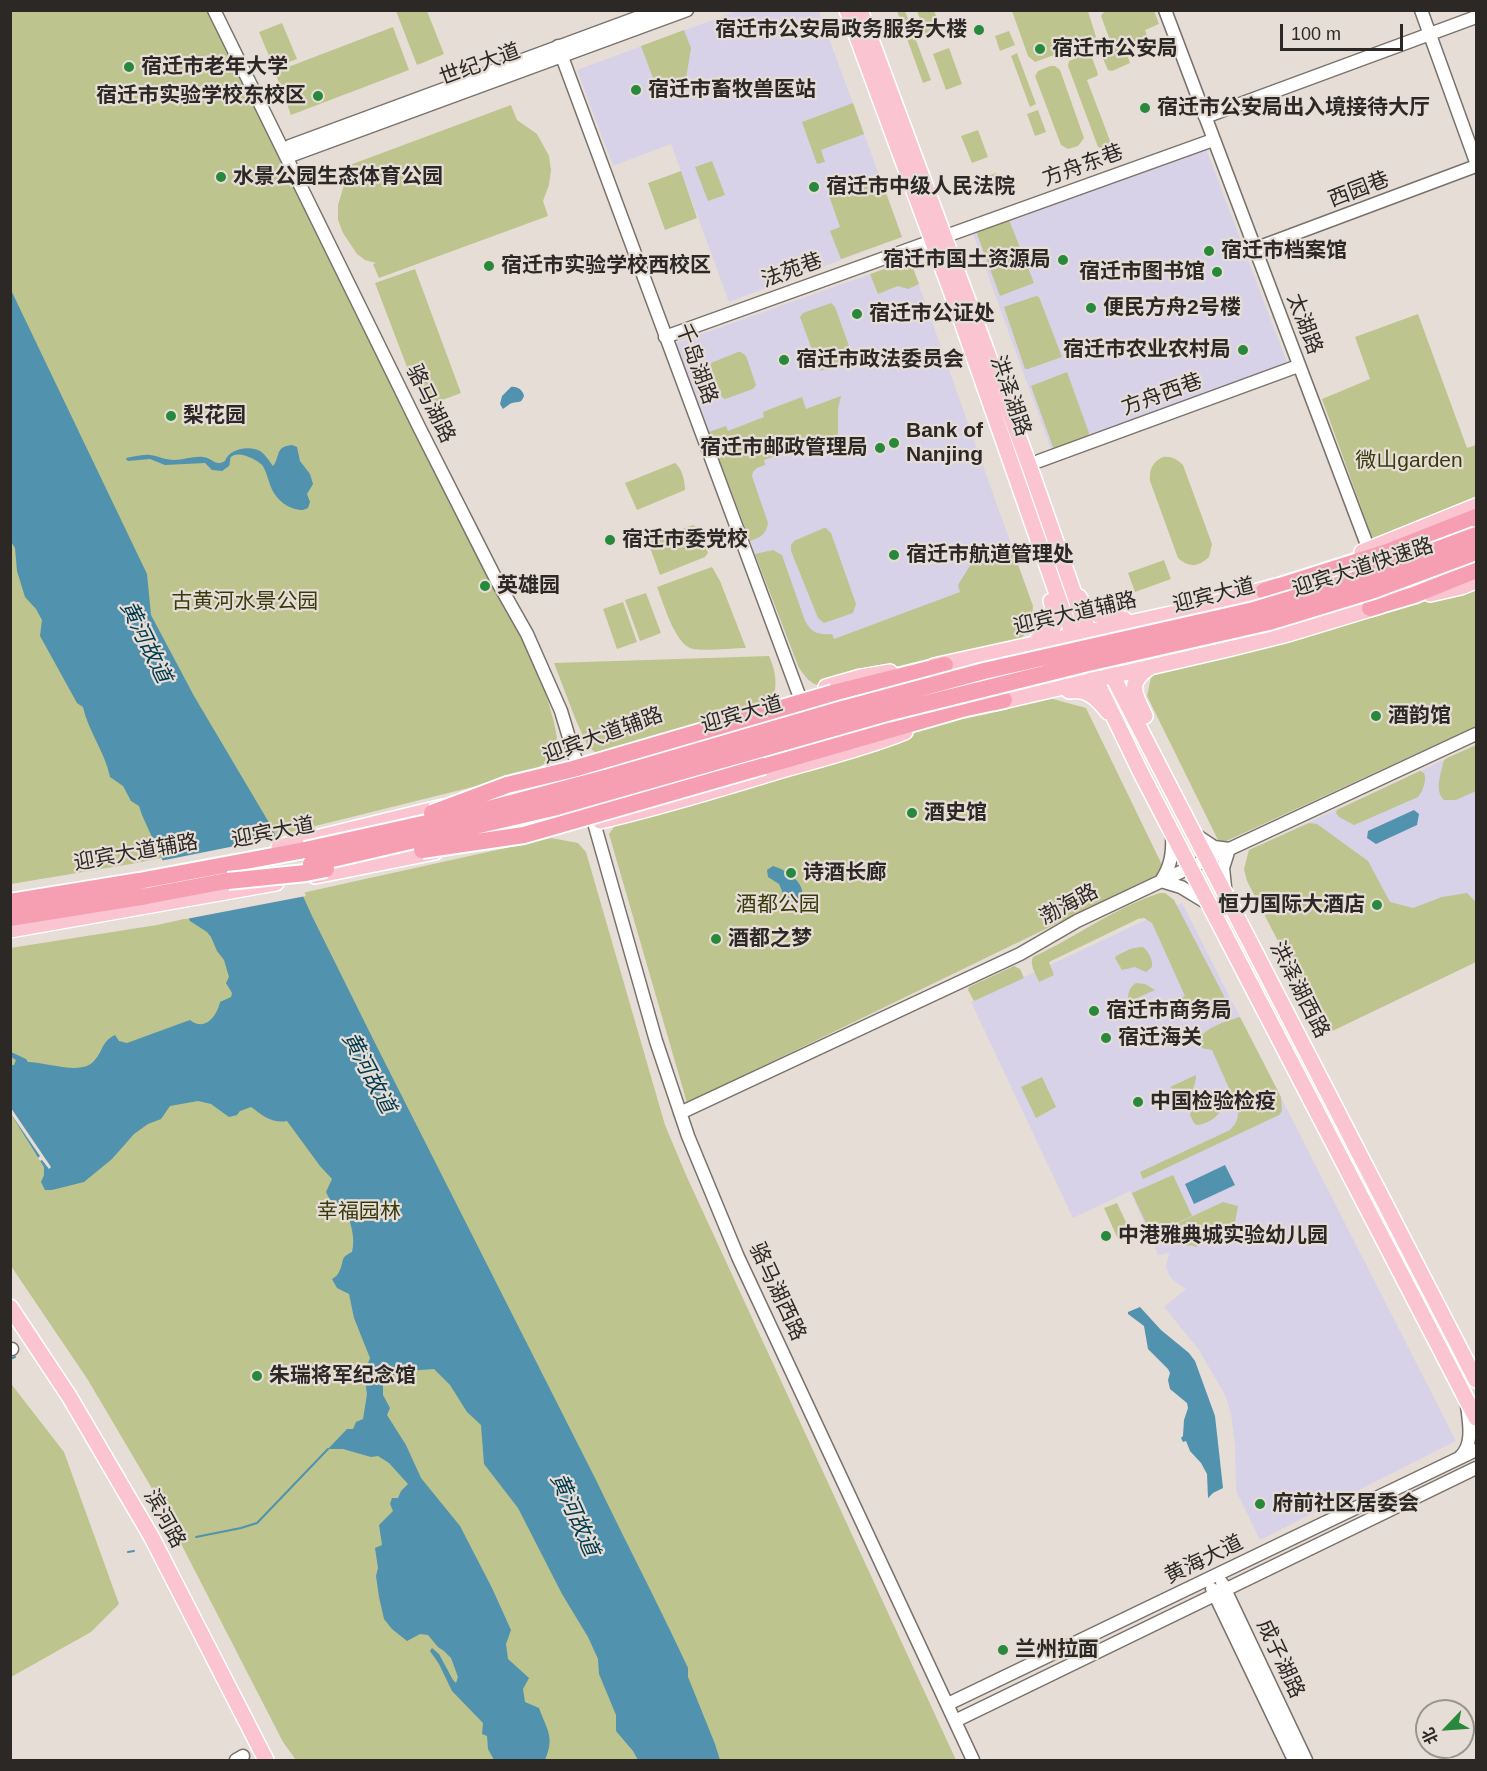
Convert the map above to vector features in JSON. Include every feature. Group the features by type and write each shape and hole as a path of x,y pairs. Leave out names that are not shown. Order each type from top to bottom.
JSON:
{"highway":[{"path":"1264,591 1390,551 1476,517"},
{"name":"迎宾大道","path":"10,903 128,883 481,810 609,777 838,710 984,671 1254,610 1361,578 1476,535"},
{"name":"迎宾大道快速路","path":"1088,663 1269,622 1374,590 1476,552"},
{"path":"1370,608 1472,576"},
{"name":"迎宾大道","path":"10,918 228,881 357,854 553,808 887,713 1088,663"},
{"path":"304,846 433,812 507,785 573,769 833,693 945,665"},
{"path":"228,881 306,873 452,844 524,835 962,709 1004,700"}],"main road":[{"name":"洪泽湖路","path":"846,10 1029,465 1086,625"},
{"name":"洪泽湖路","path":"860,10 891,94 986,392 1064,614 1099,685"},
{"path":"866,10 893,83 891,94"},
{"path":"966,660 986,651 1031,642 1046,636 1052,630 1055,619 1010,478 986,392"},
{"name":"迎宾大道辅路","path":"10,894 304,846 543,781 609,752 861,677 945,665 1074,635 1086,625 1178,612 1264,591 1476,506"},
{"path":"1053,535 1081,601 1087,610 1095,615 1127,619 1178,612"},
{"path":"10,930 491,844 668,804 875,744 944,717 1004,700 1099,685 1113,675 1288,634 1370,608"},
{"name":"洪泽湖西路","path":"1086,625 1228,898 1470,1389 1476,1419"},
{"path":"1150,667 1139,674 1134,688 1138,702 1165,755 1183,811"},
{"name":"洪泽湖西路","path":"1099,685 1141,773 1470,1389"},
{"path":"1004,700 1040,697 1073,690 1089,693 1108,714 1141,773"},
{"name":"滨河路","path":"10,1307 69,1396 151,1536 266,1761"}],"street":[{"name":"骆马湖路","path":"214,10 419,427 527,634 561,711 594,821"},
{"name":"世纪大道","path":"560,51 657,10"},
{"name":"世纪大道","path":"285,154 290,146 560,51 687,10"},
{"name":"太湖路","path":"1165,10 1369,550"},
{"path":"1421,10 1476,164"},
{"path":"1205,117 1476,17"},
{"name":"千岛湖路","path":"560,51 799,695"},
{"name":"方舟东巷","path":"938,239 1213,140"},
{"name":"西园巷","path":"1254,249 1476,164"},
{"name":"法苑巷","path":"665,337 938,239"},
{"name":"方舟西巷","path":"1039,461 1299,366"},
{"path":"527,634 558,708 568,745 568,759 563,768 552,777"},
{"name":"渤海路","path":"680,1113 1020,954 1077,921 1228,849 1476,734"},
{"name":"骆马湖西路","path":"594,821 656,1041 688,1136 738,1257 974,1761"},
{"path":"1172,831 1172,855 1161,881 1175,884 1212,906"},
{"path":"1195,834 1214,847 1228,849 1223,868 1228,898"},
{"path":"1458,1458 1463,1454 1468,1443 1470,1389"},
{"name":"黄海大道","path":"948,1704 1476,1450"},
{"name":"黄海大道","path":"956,1721 1476,1468"},
{"path":"1462,1475 1476,1474"},
{"name":"成子湖路","path":"1213,1577 1294,1761"},
{"name":"成子湖路","path":"1220,1592 1306,1761"}],"shaded area":[{"path":"737,11 819,11 902,237 729,302 671,144 613,166 577,70"},
{"path":"1202,138 1291,373 1055,460 969,223"},
{"path":"910,260 1033,606 1031,627 1021,639 808,681 799,668 676,343"},
{"name":"恒力国际大酒店","path":"1476,745 1476,962 1326,1034 1247,881 1244,869 1249,850"},
{"path":"1182,903 1456,1441 1260,1540 1236,1491 1235,1447 1231,1414 1226,1397 1199,1350 1164,1307 1186,1289 1169,1275 1166,1267 1169,1253 1158,1255 1130,1191 1073,1218 971,1002"}],"green space":[{"path":"1109,10 1154,11 1159,24 1145,30 1153,51 1147,53 1142,39 1124,45 1130,63 1112,71 1108,70 1100,52 1102,48 1111,43 1101,16"},
{"name":"古黄河水景公园","path":"11,11 208,11 419,427 531,656 544,687 557,738 544,764 529,773 283,834 131,864 11,884"},
{"path":"396,11 427,11 444,54 417,65"},
{"path":"897,11 905,11 931,80 923,83"},
{"path":"917,11 934,11 942,30 926,36"},
{"path":"1012,11 1088,11 1096,37 1092,41 1035,62 1028,56"},
{"path":"282,23 297,59 274,68 259,32"},
{"path":"393,27 409,70 291,115 275,72"},
{"path":"684,30 691,48 687,84 659,94 641,46"},
{"path":"1009,31 1015,45 1000,51 995,36"},
{"path":"949,48 962,84 946,90 933,54"},
{"path":"1017,53 1036,104 1030,107 1011,56"},
{"path":"1088,53 1091,55 1098,74 1087,80 1112,146 1103,149 1098,147 1068,66 1069,61"},
{"path":"1055,66 1060,70 1084,138 1078,146 1068,149 1061,145 1035,76 1038,71"},
{"path":"853,103 864,134 821,150 825,162 817,164 802,122"},
{"path":"511,105 517,120 537,134 549,156 551,170 549,185 543,201 548,216 379,278 373,264 376,263 365,260 357,254 343,233 338,220 338,205 344,185 339,169"},
{"path":"1038,110 1046,132 1035,136 1027,114"},
{"path":"978,130 988,157 972,163 961,136"},
{"path":"712,161 725,195 708,201 695,167"},
{"path":"681,171 697,218 665,230 648,183"},
{"path":"996,173 1000,184 982,191 978,180"},
{"path":"881,179 902,237 841,259 830,231 840,227 827,190 835,187 839,194"},
{"path":"1009,220 1034,283 1000,296 977,234 978,231"},
{"path":"910,260 919,284 908,289 898,286 878,294 870,274"},
{"path":"415,269 461,393 426,406 407,367 375,283"},
{"path":"1039,297 1062,357 1025,369 1004,307"},
{"path":"831,303 835,307 853,357 820,371 800,317 803,313"},
{"name":"微山garden","path":"1418,314 1467,448 1476,445 1476,512 1373,540 1322,399 1370,379 1355,337"},
{"path":"738,352 746,356 756,385 753,389 725,399 722,397 711,363"},
{"path":"1067,372 1089,433 1088,436 1055,448 1031,386"},
{"path":"841,396 836,442 820,448 818,441 764,460 765,465 753,472 752,476 768,523 762,535 750,541 709,432 726,426 728,431 764,417 763,412 802,397 806,409"},
{"path":"1163,457 1174,458 1183,465 1212,544 1209,557 1201,563 1190,565 1178,558 1150,481 1152,467"},
{"path":"675,463 683,475 685,490 637,510 625,483"},
{"path":"693,525 698,528 708,553 705,557 660,575 648,542"},
{"path":"824,528 831,533 856,604 853,613 824,623 818,618 791,551 791,545 794,541"},
{"path":"1010,543 1033,606 1031,627 1021,639 839,689 816,684 808,679 799,668 755,554 773,550 782,555 805,621 813,631 832,634 834,639 960,592 958,585 974,559"},
{"path":"1164,560 1171,579 1135,592 1128,573"},
{"path":"712,567 720,581 746,648 708,650 690,648 684,644 674,630 657,587"},
{"path":"1476,574 1476,726 1220,844 1147,696 1151,677 1166,666"},
{"path":"646,593 661,633 640,641 625,600"},
{"path":"623,602 637,642 617,649 603,609"},
{"path":"769,656 775,679 772,702 598,755 587,745 554,663"},
{"name":"酒都公园","path":"1042,696 1086,708 1165,871 687,1103 609,834 631,804"},
{"path":"1476,745 1476,791 1456,800 1444,800 1439,787 1445,759"},
{"path":"1420,771 1424,773 1425,779 1418,797 1354,825 1336,813 1337,810"},
{"name":"恒力国际大酒店","path":"1309,823 1317,824 1368,861 1390,902 1413,908 1442,897 1467,893 1476,902 1476,962 1326,1034 1247,881 1244,869 1249,850"},
{"name":"幸福园林","path":"551,838 578,843 586,852 665,1125 956,1760 296,1760 283,1742 157,1497 88,1380 11,1266 10,948 157,925"},
{"path":"1160,893 1165,893 1174,900 1225,998 1190,1013 1184,1010 1177,1000 1185,996 1152,923 1144,918 1049,962 1054,975 1039,982 1032,966 1033,957 1111,915"},
{"path":"1143,947 1149,954 1152,967 1146,972 1135,967 1122,970 1116,956"},
{"path":"1014,966 1020,969 1024,978 974,1001 968,990 969,987"},
{"path":"1136,983 1145,984 1155,990 1128,1002 1130,989"},
{"path":"1240,1017 1281,1097 1282,1111 1279,1115 1143,1179 1140,1172 1230,1130 1235,1124 1238,1116 1237,1106 1212,1050 1201,1048 1198,1043 1209,1029"},
{"path":"1196,1075 1194,1087 1189,1093 1181,1093 1170,1087"},
{"path":"1042,1077 1056,1107 1036,1118 1021,1087"},
{"path":"1210,1091 1216,1097 1221,1110 1204,1124 1197,1125 1190,1115 1191,1111 1198,1105 1204,1094"},
{"path":"1173,1175 1192,1216 1151,1234 1132,1193"},
{"path":"1223,1202 1238,1206 1234,1229 1196,1247 1186,1246 1181,1235 1172,1240 1167,1228"},
{"path":"1117,1203 1131,1233 1118,1239 1104,1208"},
{"path":"12,1385 64,1452 119,1604 91,1632 11,1677"}],"water":[{"name":"黄河故道","path":"10,288 147,574 151,615 194,696 271,826 312,916 373,1039 677,1644 688,1668 688,1677 720,1760 638,1760 616,1731 616,1715 599,1674 598,1659 588,1637 562,1594 518,1508 484,1464 481,1425 467,1412 450,1385 434,1369 408,1371 383,1378 383,1395 390,1408 387,1415 406,1445 421,1478 460,1526 492,1588 511,1630 506,1644 508,1659 529,1678 523,1689 525,1702 539,1708 547,1728 550,1739 545,1760 494,1760 488,1749 487,1736 482,1734 483,1723 452,1691 430,1651 432,1648 439,1654 456,1683 458,1677 451,1658 428,1635 420,1634 407,1641 384,1619 376,1576 378,1568 375,1548 382,1545 379,1525 393,1511 390,1504 392,1498 398,1498 408,1484 389,1463 378,1456 371,1457 343,1449 328,1449 347,1429 353,1429 356,1422 363,1419 367,1394 364,1374 370,1358 354,1318 349,1294 337,1288 332,1279 339,1273 344,1258 352,1252 353,1235 348,1217 344,1206 330,1200 326,1192 332,1179 287,1121 272,1120 251,1107 229,1117 211,1104 198,1101 170,1106 161,1119 148,1124 134,1134 112,1159 84,1182 45,1190 41,1182 44,1167 11,1114 11,1065 14,1065 16,1060 11,1057 11,1052 28,1062 72,1068 81,1067 94,1061 105,1043 115,1035 119,1041 127,1043 190,1020 201,1024 210,1021 220,1002 231,997 232,993 226,983 229,977 224,960 207,932 190,921 139,806 131,801 123,786 110,777 83,707 77,703 40,636 42,620 25,597 17,571 15,548 10,540"},
{"path":"511,387 519,389 524,396 521,401 511,403 503,409 500,404 502,396"},
{"path":"292,445 297,447 300,461 310,474 313,484 307,494 310,502 308,508 303,510 288,506 280,500 273,492 262,465 247,456 234,455 229,466 222,471 212,470 205,463 165,465 150,459 128,461 126,459 141,455 174,460 200,457 222,463 235,451 250,448 260,451 273,466 280,450"},
{"path":"1414,810 1419,814 1417,825 1376,844 1367,838 1368,831"},
{"path":"773,866 785,871 800,884 802,896 800,902 794,903 785,898 779,884 768,877 767,870"},
{"path":"1225,1165 1235,1185 1194,1204 1185,1184"},
{"path":"1140,1307 1195,1361 1215,1416 1223,1488 1208,1498 1207,1474 1190,1451 1186,1441 1183,1442 1181,1438 1188,1408 1187,1403 1170,1389 1168,1380 1170,1373 1148,1349 1144,1326 1128,1314"}],"pier":[{"path":"280,837 306,896 186,919 160,861"},
{"path":"11,1108 51,1167 49,1169 38,1158 40,1156 11,1114"}],"waterway":[{"path":"10,1359 15,1357"},
{"path":"196,1537 257,1523 328,1449"},
{"path":"128,1552 134,1551"}],"place":[{"name":"宿迁市公安局政务服务大楼","path":"979,30"},
{"name":"宿迁市公安局","path":"1040,49"},
{"name":"宿迁市老年大学","path":"129,67"},
{"name":"宿迁市畜牧兽医站","path":"636,90"},
{"name":"宿迁市实验学校东校区","path":"318,96"},
{"name":"宿迁市公安局出入境接待大厅","path":"1145,108"},
{"name":"水景公园生态体育公园","path":"221,177"},
{"name":"宿迁市中级人民法院","path":"814,187"},
{"name":"宿迁市档案馆","path":"1209,251"},
{"name":"宿迁市国土资源局","path":"1063,260"},
{"name":"宿迁市实验学校西校区","path":"489,266"},
{"name":"宿迁市图书馆","path":"1217,272"},
{"name":"便民方舟2号楼","path":"1091,308"},
{"name":"宿迁市公证处","path":"857,314"},
{"name":"宿迁市农业农村局","path":"1243,350"},
{"name":"宿迁市政法委员会","path":"784,360"},
{"name":"梨花园","path":"171,416"},
{"name":"Bank of Nanjing","path":"894,443"},
{"name":"宿迁市邮政管理局","path":"880,448"},
{"name":"宿迁市委党校","path":"610,540"},
{"name":"宿迁市航道管理处","path":"894,555"},
{"name":"英雄园","path":"485,586"},
{"name":"酒韵馆","path":"1376,716"},
{"name":"酒史馆","path":"912,813"},
{"name":"诗酒长廊","path":"791,873"},
{"name":"恒力国际大酒店","path":"1377,905"},
{"name":"酒都之梦","path":"716,939"},
{"name":"宿迁市商务局","path":"1094,1011"},
{"name":"宿迁海关","path":"1106,1038"},
{"name":"中国检验检疫","path":"1138,1102"},
{"name":"中港雅典城实验幼儿园","path":"1106,1236"},
{"name":"朱瑞将军纪念馆","path":"257,1376"},
{"name":"府前社区居委会","path":"1260,1504"},
{"name":"兰州拉面","path":"1003,1650"}]}
